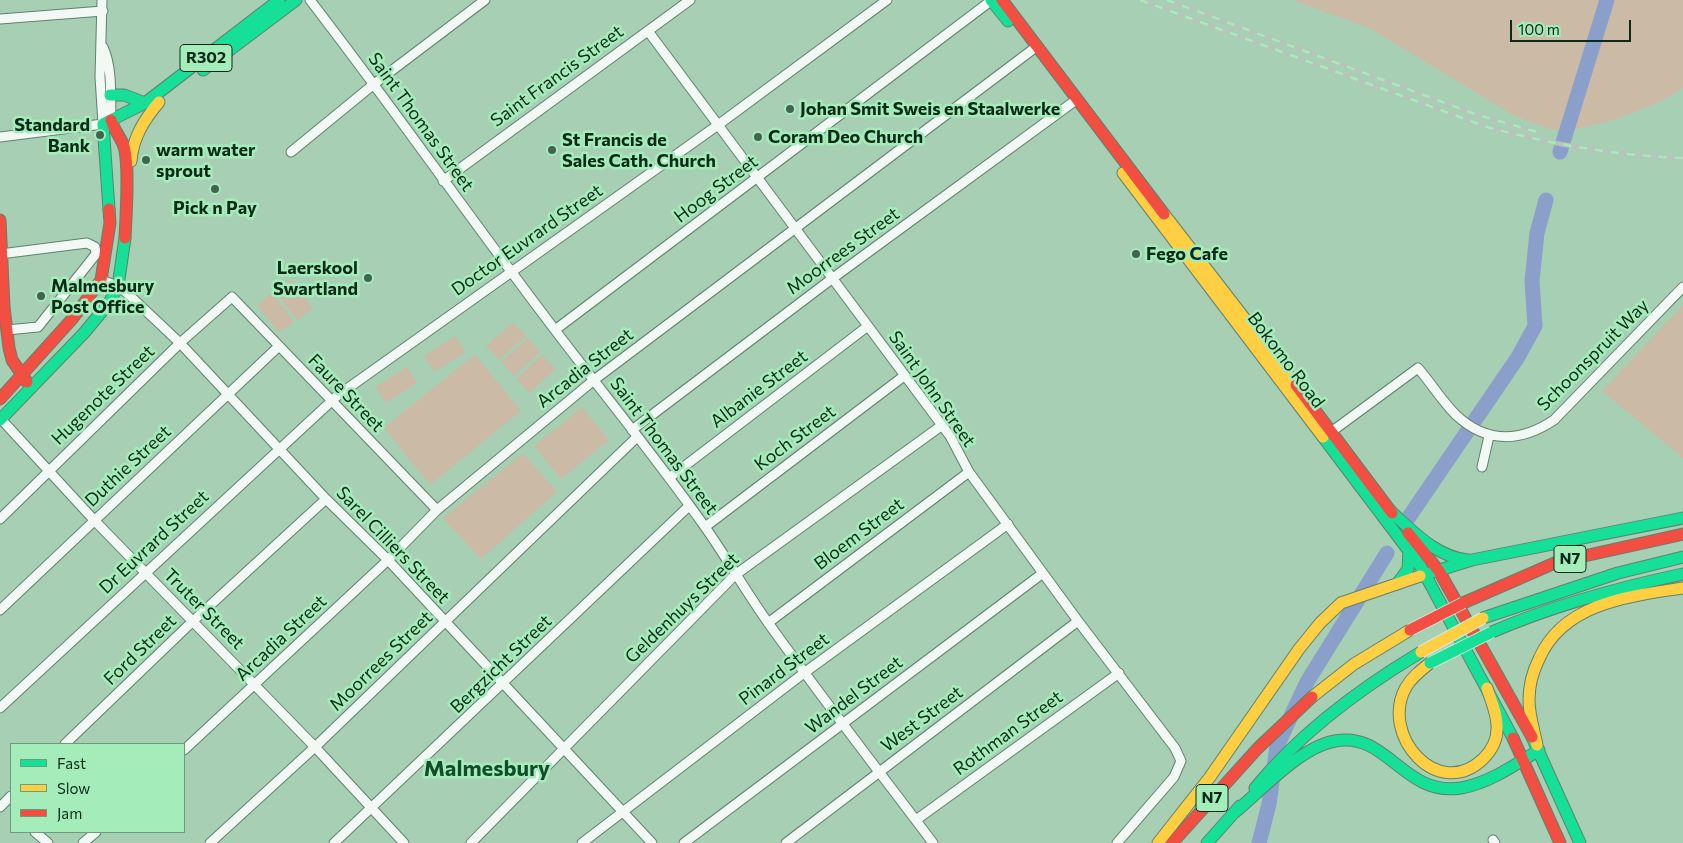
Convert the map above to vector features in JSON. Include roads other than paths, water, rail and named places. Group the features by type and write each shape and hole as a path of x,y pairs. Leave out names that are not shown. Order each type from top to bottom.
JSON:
{"main road":[{"name":"R302","path":"108,127 145,103 279,0"},
{"name":"R302","path":"108,127 159,102 296,0"},
{"name":"Bokomo Road","path":"991,0 1034,49"},
{"name":"Bokomo Road","path":"1002,0 1034,49 1328,435 1439,571 1538,748"},
{"path":"110,95 124,95 145,103"},
{"path":"0,419 93,323 109,303 118,286 124,248 127,186 134,139 144,119 159,102"},
{"path":"108,127 124,145 127,186"},
{"path":"0,399 73,318 101,280 110,223 108,127"},
{"path":"0,220 7,330 12,360 31,386"},
{"name":"Bokomo Road","path":"1328,435 1426,575 1524,759 1560,843"},
{"path":"1387,508 1434,547 1458,559 1472,560"},
{"path":"1158,843 1210,777 1299,649 1341,603 1381,588 1472,560 1683,518"},
{"name":"N7","path":"1172,843 1253,753 1310,700 1354,664 1410,630 1463,603 1557,562 1683,534"},
{"path":"1397,584 1408,568 1409,551"},
{"name":"N7","path":"1208,843 1272,767 1305,733 1384,674 1483,618 1618,573 1683,557"},
{"path":"1487,688 1498,726 1494,746 1482,762 1470,770 1459,773 1433,769 1408,749 1398,724 1399,707 1404,690 1414,677 1430,663 1522,618 1580,598 1683,574"},
{"path":"1580,843 1538,748 1530,704 1531,681 1537,663 1555,633 1568,620 1634,596 1683,588"},
{"path":"1234,813 1310,750 1336,741 1363,742 1378,749 1420,782 1444,788 1462,788 1477,783 1524,759 1538,748"}],"street":[{"path":"102,0 103,11 100,42 108,127"},
{"name":"Saint Thomas Street","path":"310,0 374,84 443,181 669,478 705,527 735,575 804,673 933,843"},
{"path":"291,152 374,84 485,0"},
{"name":"Saint Francis Street","path":"443,181 690,0"},
{"name":"Doctor Euvrard Street","path":"331,400 718,125 887,0"},
{"name":"Hoog Street","path":"555,330 757,179 991,0"},
{"path":"0,20 103,11"},
{"name":"Saint John Street","path":"648,31 950,436 969,472 1078,621 1175,748 1182,761 1179,769 1117,843"},
{"path":"100,42 107,56 110,95 108,127"},
{"name":"Arcadia Street","path":"185,749 388,560 437,510 594,380 1034,49"},
{"name":"Moorrees Street","path":"210,843 315,747 444,623 634,433 833,278 1074,102"},
{"path":"0,137 108,127"},
{"path":"1,254 87,243 95,247 96,254 38,327 7,330"},
{"name":"Sarel Cilliers Street","path":"101,280 118,286 180,343 326,498 388,560 444,623 565,748 652,843"},
{"name":"Schoonspruit Way","path":"1328,435 1418,368 1457,416 1479,432 1489,436 1510,437 1539,430 1554,420 1683,287"},
{"name":"Faure Street","path":"232,297 278,347 437,510"},
{"name":"Hugenote Street","path":"0,519 180,343 232,297"},
{"name":"Albanie Street","path":"669,478 868,326"},
{"name":"Duthie Street","path":"0,610 278,347"},
{"name":"Koch Street","path":"705,527 904,376"},
{"name":"Dr Euvrard Street","path":"0,708 331,400"},
{"name":"Truter Street","path":"0,419 94,520 315,747 404,843"},
{"name":"Geldenhuys Street","path":"471,843 735,575 941,426"},
{"path":"1482,467 1489,436"},
{"name":"Bloem Street","path":"768,623 969,472"},
{"name":"Ford Street","path":"66,743 193,621 326,498"},
{"name":"Bergzicht Street","path":"334,843 372,809 689,506"},
{"name":"Pinard Street","path":"582,843 804,673 1008,524"},
{"name":"Wandel Street","path":"684,843 1043,573"},
{"name":"West Street","path":"786,843 1078,621"},
{"name":"Rothman Street","path":"916,820 1119,673"},
{"path":"36,833 48,843"},
{"path":"83,843 95,833"}],"waterway":[{"path":"1560,152 1607,0"},
{"path":"1409,517 1518,357 1535,326 1532,281 1537,233 1546,200"},
{"path":"1259,843 1269,804 1277,746 1307,682 1387,553"}],"railway":[{"path":"1140,0 1487,127 1535,139 1609,152 1683,158"},
{"path":"1167,0 1475,114 1537,132"}],"place":[{"name":"Johan Smit Sweis en Staalwerke","path":"790,109"},
{"name":"Standard Bank","path":"100,135"},
{"name":"Coram Deo Church","path":"758,137"},
{"name":"St Francis de Sales Cath. Church","path":"552,150"},
{"name":"warm water sprout","path":"146,160"},
{"name":"Pick n Pay","path":"215,189"},
{"name":"Fego Cafe","path":"1136,254"},
{"name":"Laerskool Swartland","path":"368,278"},
{"name":"Malmesbury Post Office","path":"41,296"}],"district":[{"name":"Malmesbury","path":"487,769"}]}
